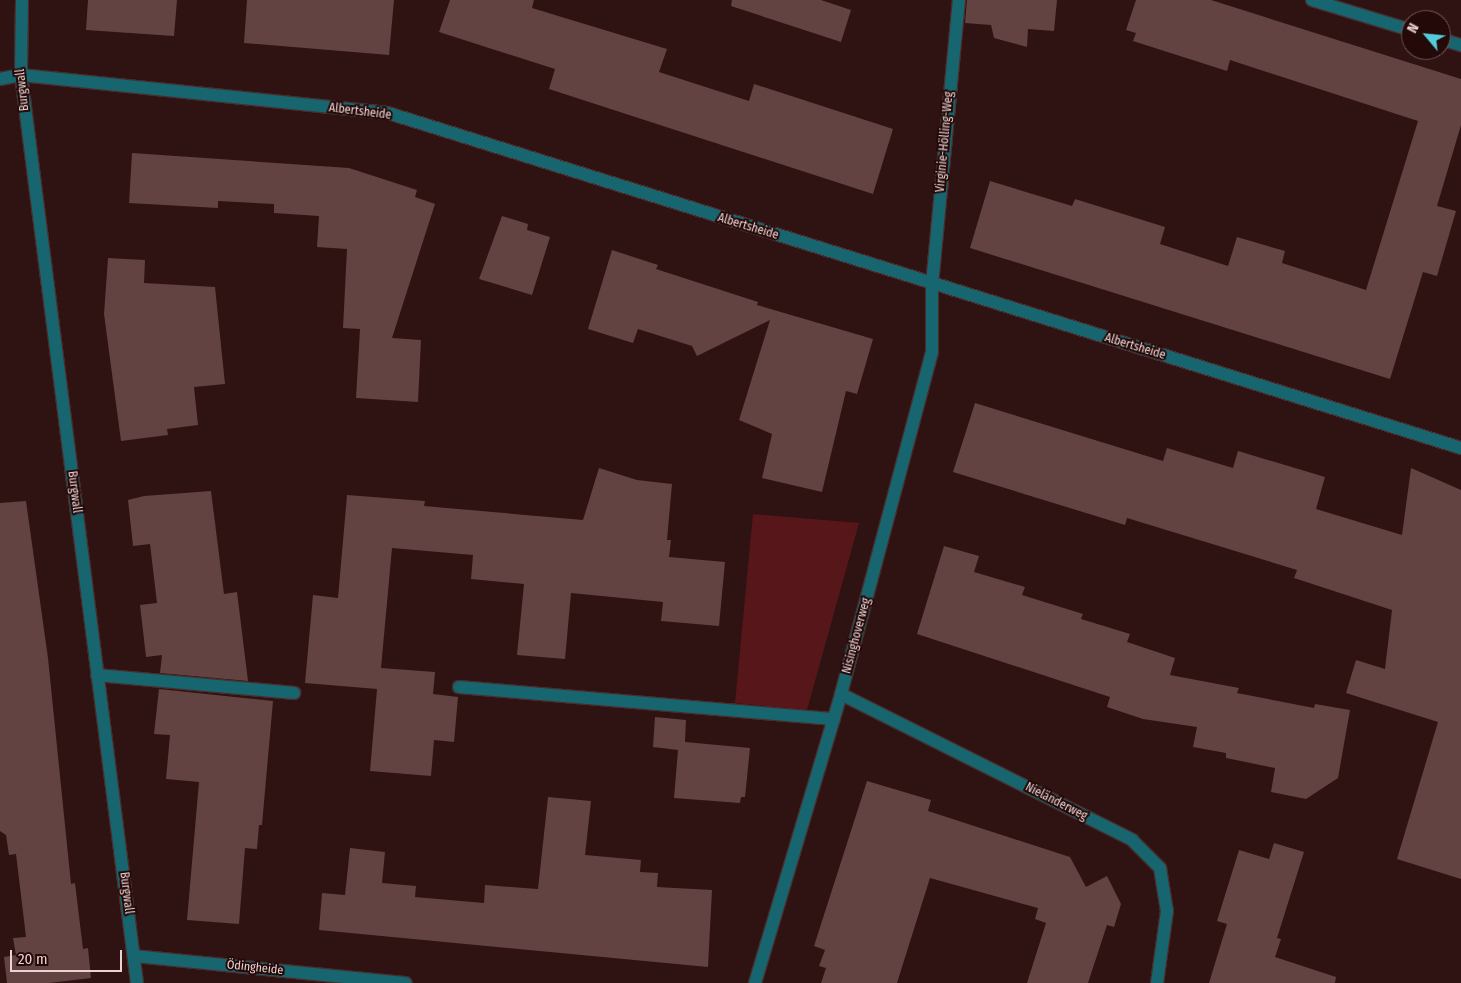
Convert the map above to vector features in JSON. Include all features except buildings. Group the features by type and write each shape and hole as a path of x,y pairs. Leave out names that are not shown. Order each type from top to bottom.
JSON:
{"street":[{"name":"Burgwall","path":"22,0 21,75 137,983"},
{"name":"Virginie-Hölling-Weg","path":"932,285 958,0"},
{"path":"1312,0 1401,27"},
{"name":"Albertsheide","path":"0,79 21,75 388,113 932,285 1461,448"},
{"name":"Nisinghoverweg","path":"755,983 834,719 932,352 932,285"},
{"path":"98,675 294,693"},
{"path":"459,687 834,719"},
{"name":"Nieländerweg","path":"841,694 1132,840 1160,868 1167,911 1157,983"},
{"name":"Ödingheide","path":"134,956 406,983"}],"shaded area":[{"path":"753,514 859,523 807,710 735,703"}]}
